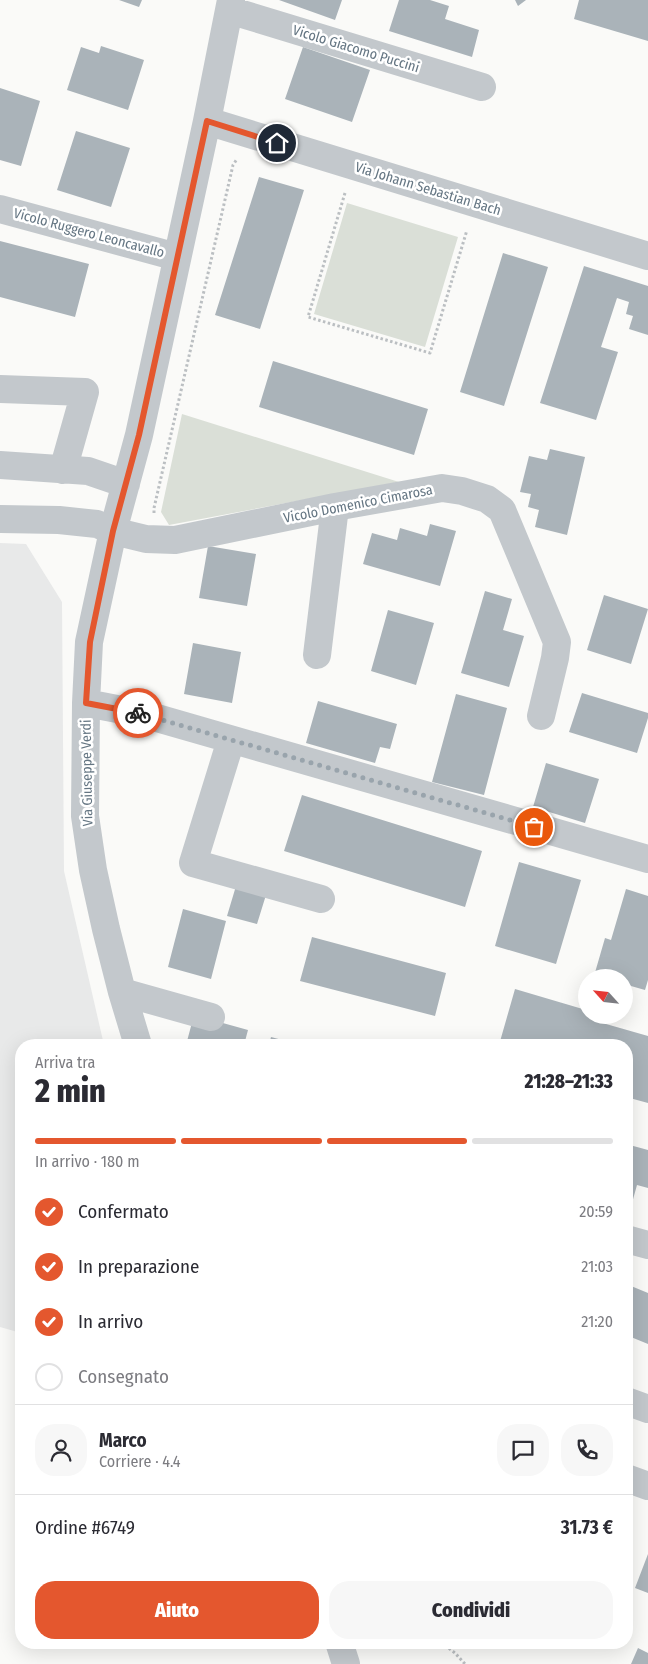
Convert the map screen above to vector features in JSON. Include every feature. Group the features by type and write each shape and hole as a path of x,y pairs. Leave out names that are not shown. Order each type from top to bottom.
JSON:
{"street":[{"name":"Vicolo Giacomo Puccini","path":"230,5 482,87"},
{"name":"Via Giuseppe Verdi","path":"136,1039 122,992 95,878 85,816 86,703 90,642 113,531 139,435 207,121 230,5"},
{"name":"Via Johann Sebastian Bach","path":"207,121 648,256"},
{"name":"Vicolo Ruggero Leoncavallo","path":"0,209 177,258"},
{"path":"0,388 84,392 63,470"},
{"path":"0,465 88,471 126,484"},
{"name":"Vicolo Domenico Cimarosa","path":"0,519 58,520 97,524 113,531 146,539 175,540 335,507 442,488 462,491 487,499 502,510 557,642 556,658 541,716"},
{"path":"317,655 335,507"},
{"path":"86,703 143,714 648,859"},
{"path":"231,740 194,864 321,898"},
{"path":"122,992 211,1018"},
{"path":"633,1241 648,1246"},
{"path":"633,1404 648,1409"},
{"path":"633,1481 648,1486"},
{"path":"341,1649 346,1664"}],"path":[{"path":"175,540 154,521 154,508 234,165 240,153"},
{"path":"353,166 308,317 430,353 474,203"},
{"path":"450,1649 465,1664"}],"shaded area":[{"path":"347,203 458,237 425,347 314,314"},
{"path":"182,414 399,482 169,525 161,512"},
{"path":"0,543 26,544 62,602 64,871 103,1039 15,1039 15,1331 0,1327"}],"building":[{"path":"119,0 142,0 139,7"},
{"path":"279,0 342,0 335,20"},
{"path":"399,0 430,0 449,6 445,19 479,30 472,57 389,31"},
{"path":"515,0 526,0 518,6"},
{"path":"579,0 648,0 648,41 574,19"},
{"path":"101,46 144,60 128,110 67,90 81,47 99,53"},
{"path":"303,47 370,70 352,122 285,99"},
{"path":"0,88 40,101 21,166 0,160"},
{"path":"76,131 130,148 111,207 57,190"},
{"path":"259,177 304,190 260,329 215,315"},
{"path":"0,241 89,264 75,317 0,297"},
{"path":"503,253 548,267 504,406 460,392"},
{"path":"584,266 648,286 648,335 629,329 633,316 626,314 629,302 617,298 601,347 618,352 596,420 540,403"},
{"path":"273,361 428,409 414,455 259,407"},
{"path":"550,449 585,457 567,535 535,527 539,510 528,507 531,494 520,492 529,456 547,460"},
{"path":"430,524 456,531 440,586 363,564 372,533 397,540 400,528 427,536"},
{"path":"208,546 256,554 247,606 199,598"},
{"path":"485,591 512,599 503,630 524,636 509,687 461,673"},
{"path":"604,595 648,609 631,664 587,650"},
{"path":"388,610 434,623 416,685 371,671"},
{"path":"193,643 241,652 232,703 184,694"},
{"path":"582,693 648,713 637,753 569,732"},
{"path":"456,694 507,708 484,795 432,782"},
{"path":"318,701 397,724 390,749 380,747 375,763 306,743"},
{"path":"546,763 599,779 585,823 533,807"},
{"path":"302,795 482,851 465,907 284,851"},
{"path":"519,862 581,880 556,964 495,946"},
{"path":"236,886 266,895 257,924 227,916"},
{"path":"626,889 648,896 648,980 645,990 633,987 633,969 596,969 605,938 611,940"},
{"path":"183,909 226,921 211,979 168,967"},
{"path":"312,937 446,973 435,1016 300,981"},
{"path":"515,989 578,1008 578,1024 606,1024 648,1036 648,1103 633,1099 633,1039 501,1039"},
{"path":"194,1015 248,1030 246,1039 188,1039"},
{"path":"633,1146 648,1150 648,1188 637,1185 633,1199"},
{"path":"633,1287 648,1293 648,1344 633,1338"},
{"path":"648,1554 648,1593 635,1588"},
{"path":"638,1648 648,1653 648,1664 631,1664"}],"way so far":[{"path":"138,713 534,827"}],"route":[{"path":"138,713 86,703 90,642 113,531 139,435 207,121 277,143"}]}
